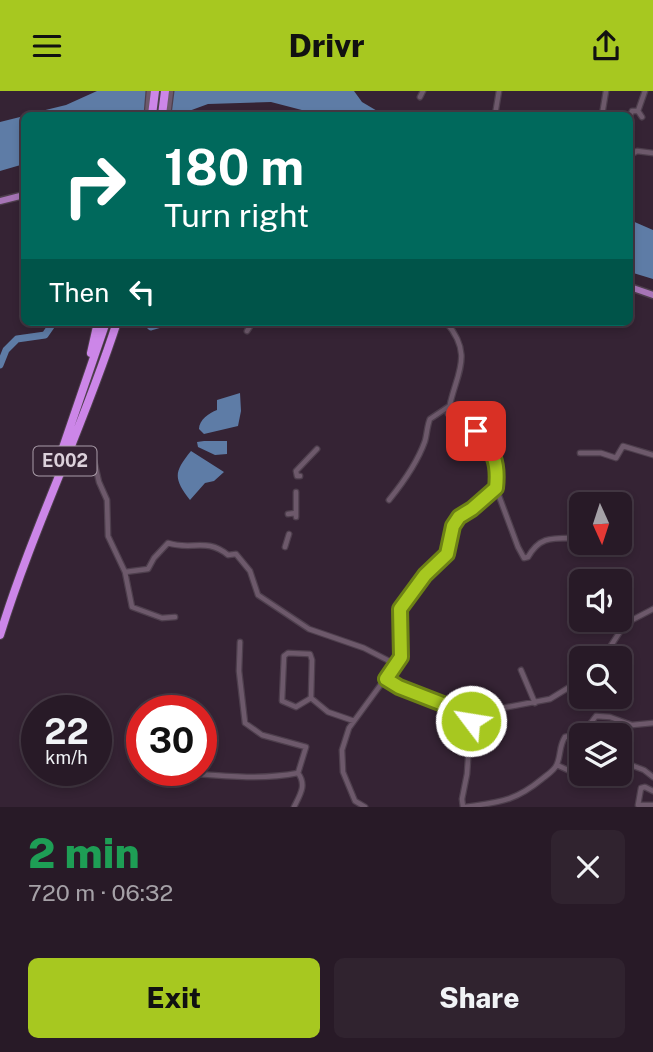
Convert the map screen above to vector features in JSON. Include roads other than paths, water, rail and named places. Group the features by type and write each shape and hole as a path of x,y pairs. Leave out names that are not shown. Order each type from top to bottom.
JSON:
{"highway":[{"path":"150,112 155,91"},
{"path":"162,112 165,91"},
{"path":"84,401 97,326"},
{"name":"E002","path":"84,401 105,326"},
{"name":"E002","path":"0,618 115,326"},
{"path":"84,401 120,326"},
{"name":"E002","path":"0,635 39,518"}],"main road":[{"path":"0,201 21,196"},
{"path":"633,289 653,295"}],"street":[{"path":"149,91 149,112"},
{"path":"168,112 171,91"},
{"path":"421,97 422,91"},
{"path":"496,112 499,91"},
{"path":"602,112 606,91"},
{"path":"638,111 645,91"},
{"path":"632,112 638,111"},
{"path":"638,111 642,117"},
{"path":"633,153 637,151 653,153"},
{"path":"247,331 250,326"},
{"path":"450,326 458,335 462,346 457,384 448,414 464,420 490,447 498,469 496,488 524,558 528,557 535,544 540,541 569,538"},
{"path":"389,500 404,482 408,470 419,454 430,419 449,407"},
{"path":"580,453 601,453 616,457 623,446 653,455"},
{"path":"300,476 297,476 296,471 317,449"},
{"path":"92,452 99,482 107,500 108,536 125,572 132,607 162,618 175,617"},
{"path":"365,807 355,801 343,772 342,750 354,721 401,657 400,609 425,575 447,554 453,526 459,517 496,488"},
{"path":"288,514 296,515 296,492"},
{"path":"285,547 289,534"},
{"path":"125,572 148,569 168,543 178,546 206,544 218,547 228,555 236,554 242,559 250,571 258,595 309,629 364,648 397,665"},
{"path":"611,646 621,630 632,620 653,609"},
{"path":"240,642 239,671 245,723 262,735 306,747 299,773 303,779 303,787 294,807"},
{"path":"285,654 311,655 311,698 296,707 282,703 285,654"},
{"path":"521,670 535,703"},
{"path":"386,679 399,687 471,715 550,699 569,687"},
{"path":"311,698 331,714 354,721"},
{"path":"471,715 462,799 464,807 516,798 557,765 561,743 565,737 584,732 596,716 610,717 632,725 653,723"},
{"path":"557,765 569,771"},
{"path":"632,766 653,777"},
{"path":"217,776 272,778 299,773"},
{"path":"653,791 641,788 638,800 638,805 653,805"}],"water":[{"path":"97,91 354,91 362,102 379,112 309,112 271,102 208,104 186,112 37,112 66,105"},
{"path":"21,117 21,165 0,171 0,122"},
{"path":"633,221 653,230 653,279 633,273"},
{"path":"240,393 238,426 204,434 199,429 205,417 217,410 217,400"},
{"path":"227,441 227,454 215,455 198,447 197,442"},
{"path":"191,451 224,472 214,481 205,483 190,500 178,480 178,475 181,464"}],"waterway":[{"path":"0,365 6,350 17,339 45,335 51,326"},
{"path":"150,326 154,326"}]}
